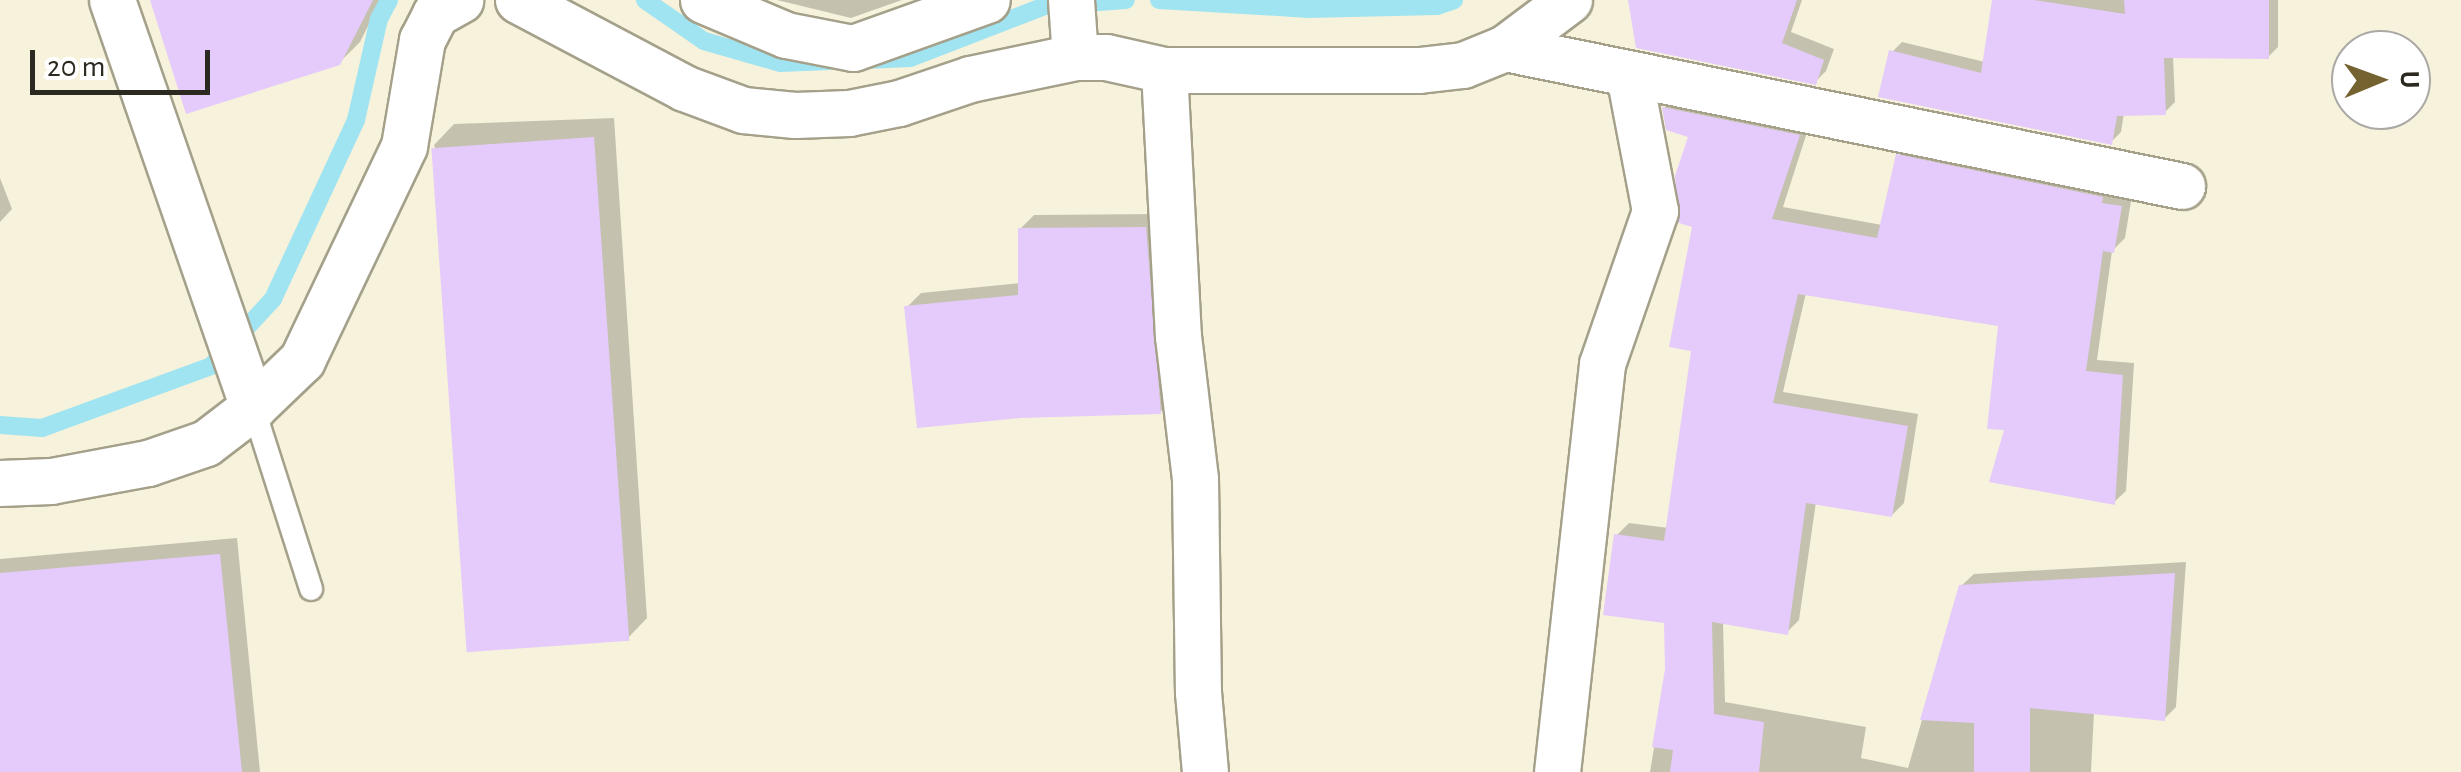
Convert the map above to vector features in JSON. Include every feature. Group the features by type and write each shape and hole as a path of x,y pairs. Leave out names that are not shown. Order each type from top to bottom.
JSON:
{"street":[{"path":"112,0 253,407"},
{"path":"0,483 51,481 148,463 206,443 253,407 302,360 404,146 422,40 436,14 460,0"},
{"path":"518,0 684,88 743,110 778,113 849,113 899,103 970,79 1073,24 1106,57 1164,70 1419,70 1462,64 1505,48 1568,0"},
{"path":"703,0 786,35 853,48 987,0"},
{"path":"1505,48 2182,186"},
{"path":"1164,70 1178,336 1196,479 1198,692 1205,772"},
{"path":"1556,772 1602,364 1655,211 1629,74"}],"lane":[{"path":"253,407 311,590"}],"building":[{"path":"150,0 373,0 340,65 186,114"},
{"path":"1628,0 1797,0 1782,43 1824,60 1816,85 1636,48"},
{"path":"1992,0 2034,0 2125,14 2124,0 2269,0 2269,59 2164,58 2166,115 2117,116 2112,145 1878,97 1889,50 1981,73"},
{"path":"1662,107 1800,135 1772,219 1877,238 1896,154 2103,197 2102,203 2122,206 2114,253 2103,251 2086,371 2123,375 2115,505 1989,482 2004,430 1987,429 1998,326 1798,294 1773,403 1908,426 1892,517 1806,503 1788,635 1712,622 1714,714 1764,722 1759,772 1670,772 1673,750 1652,747 1665,669 1664,623 1603,615 1614,534 1664,541 1691,351 1669,347 1692,227 1679,223 1675,176 1688,137 1666,130"},
{"path":"594,137 629,641 467,652 431,148"},
{"path":"1146,227 1161,414 1020,418 917,428 904,306 1018,295 1018,228"},
{"path":"220,554 242,772 0,772 0,573"},
{"path":"2175,573 2165,721 2030,708 2030,772 1974,772 1974,723 1920,720 1959,585"}],"waterway":[{"path":"0,425 42,428 211,366 273,299 356,120 379,19 389,0"},
{"path":"645,0 704,41 780,63 829,61"},
{"path":"865,60 910,58 1045,6 1126,0"},
{"path":"1159,0 1309,9 1437,6 1454,0"}]}
